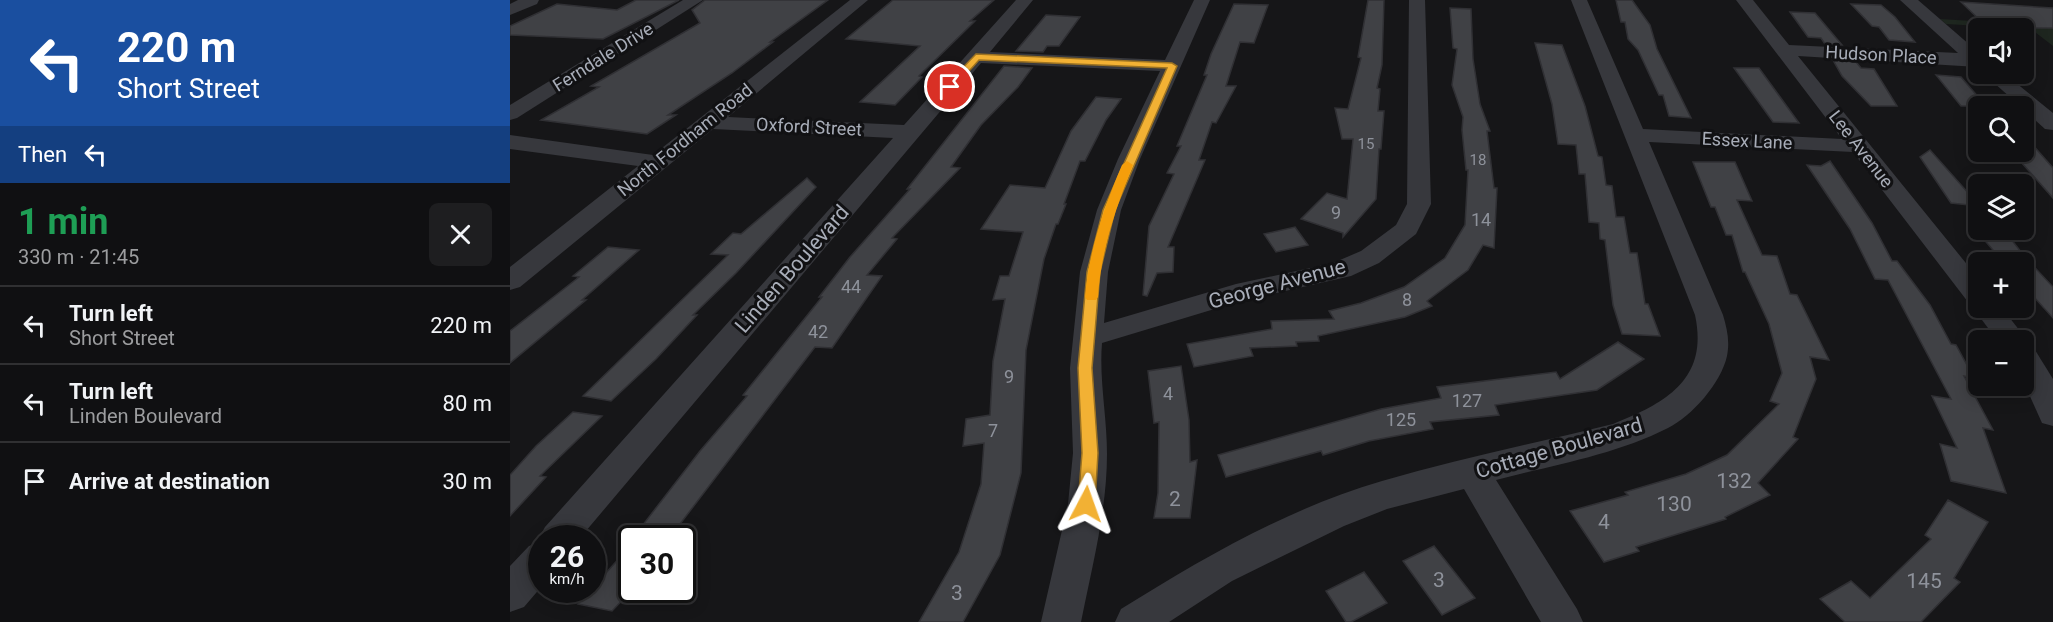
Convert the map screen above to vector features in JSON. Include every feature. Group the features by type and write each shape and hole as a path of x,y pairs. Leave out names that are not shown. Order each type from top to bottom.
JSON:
{"street":[{"path":"510,10 531,0"},
{"name":"Ferndale Drive","path":"510,114 695,0"},
{"name":"North Fordham Road","path":"510,281 860,0"},
{"name":"Linden Boulevard","path":"569,525 1025,0"},
{"path":"1061,622 1086,504 1090,453 1085,368 1094,272 1109,210 1202,0"},
{"name":"George Avenue","path":"1089,337 1236,293 1341,270 1377,253 1407,229 1419,204 1417,0"},
{"name":"Cottage Boulevard","path":"1134,622 1218,569 1330,515 1382,496 1619,435 1658,419 1694,391 1712,357 1714,336 1709,315 1636,135 1574,0"},
{"name":"Lee Avenue","path":"1744,0 1968,284"},
{"path":"1908,0 1968,51"},
{"name":"Hudson Place","path":"1784,50 1968,59"},
{"path":"976,57 1172,66"},
{"path":"2006,84 2053,124"},
{"name":"Oxford Street","path":"707,122 910,132"},
{"name":"Essex Lane","path":"1636,135 1858,146"},
{"path":"510,142 657,162"},
{"path":"1995,318 2004,330"},
{"path":"2034,373 2053,414"},
{"path":"1473,473 1563,622"},
{"path":"510,594 528,574"}],"shaded area":[{"path":"1940,19 1968,21 1968,25 1946,24"},
{"path":"2034,25 2053,26 2053,46 2034,31"}],"building":[{"path":"636,0 679,0 603,39 510,35 510,26 557,4 617,10"},
{"path":"705,0 828,0 732,73 668,115 676,115 647,134 541,120 599,87 591,86 700,23 692,10"},
{"path":"893,0 994,0 970,21 975,21 919,76 922,77 895,105 860,102 920,46 846,39"},
{"path":"1368,0 1384,0 1382,65 1377,88 1380,89 1378,111 1384,111 1376,199 1343,237 1343,233 1301,219 1327,193 1347,199 1353,139 1342,139 1335,108 1348,109 1361,58 1358,57"},
{"path":"1616,0 1632,0 1650,25 1657,49 1691,118 1669,116 1663,95 1659,95 1638,50 1628,39 1625,22 1621,22"},
{"path":"1961,2 2053,8 2053,28 2034,28 2034,18 1978,18"},
{"path":"1234,4 1268,5 1254,43 1240,42 1226,86 1236,86 1216,123 1212,122 1199,160 1205,160 1168,247 1174,247 1173,272 1157,273 1147,296 1143,295 1149,226 1174,174 1167,173 1181,146 1177,146 1207,75 1204,75 1211,54"},
{"path":"1851,4 1881,5 1895,17 1915,42 1889,40 1879,27 1872,26"},
{"path":"1450,8 1471,9 1473,59 1480,104 1490,131 1487,131 1494,188 1497,188 1494,248 1483,245 1468,270 1427,301 1432,306 1405,317 1318,336 1319,341 1296,342 1297,346 1250,348 1253,356 1194,367 1187,344 1272,329 1271,321 1334,319 1329,311 1361,303 1404,287 1445,258 1465,225 1468,170 1466,170 1462,130 1463,117 1452,85 1457,49 1453,48"},
{"path":"1790,12 1815,13 1842,45 1825,44 1821,38 1808,37"},
{"path":"1046,15 1080,17 1059,46 1047,46 1043,52 1016,51"},
{"path":"1535,43 1562,45 1585,106 1598,156 1602,157 1606,185 1612,186 1616,217 1624,217 1630,253 1637,253 1645,304 1648,304 1660,336 1622,334 1613,305 1605,240 1600,239 1599,223 1589,222 1585,174 1579,174 1576,145 1558,144 1552,104"},
{"path":"1833,60 1856,62 1861,68 1874,69 1897,106 1871,106 1842,76"},
{"path":"1004,66 1032,68 1018,87 981,125 951,167 960,168 892,238 897,239 867,275 882,276 832,348 815,347 679,525 643,525 700,451 747,396 743,395 822,297 819,297 850,257 910,189 907,189"},
{"path":"1734,68 1759,68 1799,123 1773,122"},
{"path":"1936,75 1961,77 1977,96 1968,96 1968,106 1961,106"},
{"path":"1096,97 1121,99 1106,120 1085,161 1080,161 1044,259 1026,350 1021,473 1000,555 963,622 919,622 959,552 981,484 984,443 963,446 966,419 990,415 993,361 1005,299 993,300 1000,276 1009,276 1023,232 981,229 1010,185 1045,188 1071,131"},
{"path":"2034,146 2053,168 2053,198 2034,174 2021,162 2034,162"},
{"path":"1930,150 1968,193 1968,205 1951,203 1920,157"},
{"path":"1830,161 1872,223 1892,261 1897,261 1930,305 1951,344 1956,345 1968,367 1968,377 1964,376 1968,383 1968,396 1975,396 1993,430 1983,428 2006,493 1951,481 1940,444 1957,448 1932,396 1951,399 1888,280 1875,279 1850,229 1807,165 1821,166"},
{"path":"1693,162 1735,162 1752,201 1737,200 1762,255 1777,256 1790,294 1797,295 1829,360 1810,357 1816,379 1793,437 1798,439 1758,483 1770,495 1725,517 1726,519 1636,547 1639,551 1604,562 1570,511 1628,495 1625,492 1686,474 1727,455 1779,404 1770,401 1782,373 1769,324 1743,272 1732,235 1726,235 1715,207 1711,207"},
{"path":"807,178 816,187 736,273 693,315 697,315 656,359 611,401 583,396 728,255 711,254 733,233 741,234"},
{"path":"1295,227 1308,245 1276,252 1264,234"},
{"path":"1984,240 2012,240 2021,252 1995,252"},
{"path":"608,247 639,250 582,300 586,300 510,363 510,331 579,277 573,276"},
{"path":"2034,267 2053,287 2053,318 2034,297"},
{"path":"1618,342 1644,359 1597,390 1495,405 1499,415 1430,422 1433,429 1369,441 1323,455 1321,451 1226,477 1218,455 1381,409 1441,398 1437,387 1556,372 1560,379"},
{"path":"1181,366 1189,420 1190,462 1197,460 1190,518 1154,518 1158,493 1159,422 1154,423 1148,371"},
{"path":"573,412 602,416 540,476 546,477 510,516 510,475 536,446"},
{"path":"1948,500 1988,522 1954,578 1960,582 1921,622 1845,622 1820,599 1851,581 1870,598 1931,539 1925,535"},
{"path":"1434,546 1475,598 1442,615 1403,561"},
{"path":"618,560 620,603 612,611 578,604 606,603 606,573"},
{"path":"1364,572 1387,603 1351,622 1346,622 1326,591"}],"slow traffic":[{"path":"1092,297 1094,272 1109,210 1127,165"}],"route":[{"path":"950,87 976,57 1172,66 1109,210 1094,272 1085,368 1090,453 1086,504"}]}
